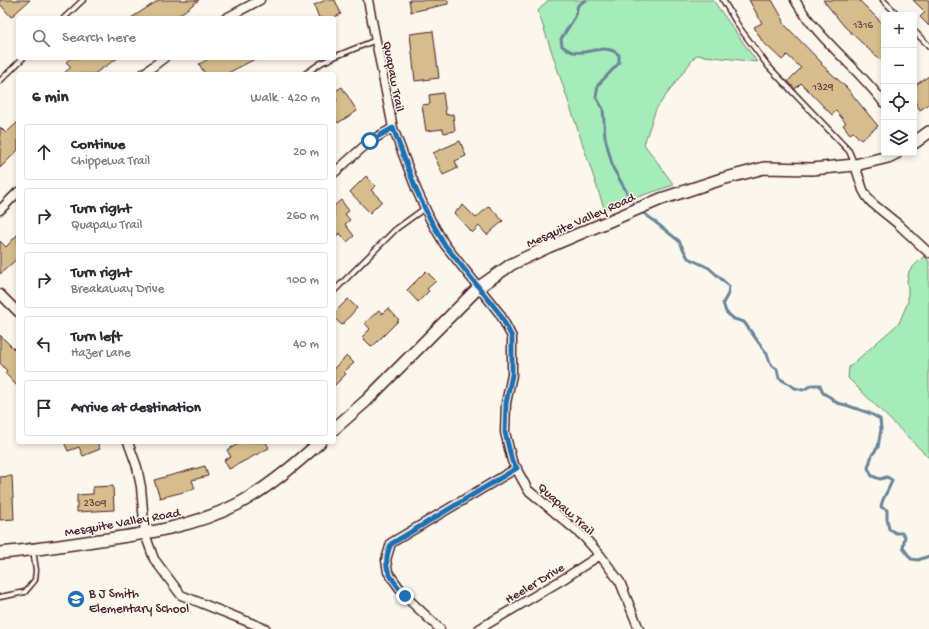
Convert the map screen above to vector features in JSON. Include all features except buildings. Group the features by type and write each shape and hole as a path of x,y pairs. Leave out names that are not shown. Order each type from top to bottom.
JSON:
{"street":[{"path":"230,16 260,0"},
{"name":"Quapaw Trail","path":"368,0 393,128 425,208 445,245 500,314 512,337 512,375 506,403 505,432 512,461 528,490 584,537 600,555 620,582 639,629"},
{"path":"795,0 825,38 881,100"},
{"path":"146,72 161,60"},
{"path":"336,170 370,141 393,128"},
{"path":"917,141 929,132"},
{"name":"Mesquite Valley Road","path":"336,428 366,401 479,287 512,264 661,199 722,178 764,168 812,169 855,165 890,156"},
{"path":"855,165 867,198 929,253"},
{"path":"0,210 16,194"},
{"path":"0,294 16,310"},
{"path":"129,444 136,467 140,487 146,534 154,559 181,595 266,629"},
{"name":"Mesquite Valley Road","path":"0,553 33,550 146,534 207,517 238,504 277,479 318,444"},
{"path":"440,629 405,596 388,572 386,560 391,544 517,468"},
{"name":"Heeler Drive","path":"479,629 600,555"}],"lane":[{"path":"66,16 83,0"},
{"path":"723,0 739,27 768,66 849,151 855,165"},
{"path":"883,0 895,12"},
{"path":"917,34 929,46"},
{"path":"336,57 376,40"},
{"path":"0,81 21,60"},
{"path":"308,72 328,60"},
{"path":"336,289 396,229 425,208"},
{"path":"0,597 25,592 35,580 36,570 33,550"}],"green space":[{"path":"548,0 713,0 757,62 696,55 656,109 644,144 674,185 604,208 538,11"},
{"path":"924,256 929,261 929,458 848,378 849,367 899,323 908,302 907,281 909,271"}],"waterway":[{"path":"586,0 578,5 575,17 561,39 562,46 573,52 609,49 619,55 619,63 598,85 596,97 603,109 605,137 613,168 636,207"},
{"path":"640,210 679,241 688,258 709,268 729,286 728,294 723,303 726,312 734,319 744,322 767,354 771,365 777,369 779,378 795,388 803,390 812,385 820,385 823,393 837,403 869,413 880,419 881,429 878,447 872,455 868,468 872,476 880,479 887,477 892,480 881,507 887,510 889,529 896,533 902,533 905,536 903,548 911,559 918,560 929,556"}],"place":[{"name":"B J Smith Elementary School","path":"76,599"}],"route":[{"path":"370,141 393,128 417,192 430,219 445,245 500,314 512,337 512,375 506,403 505,432 512,461 517,468 391,544 386,560 388,572 405,596"}]}
